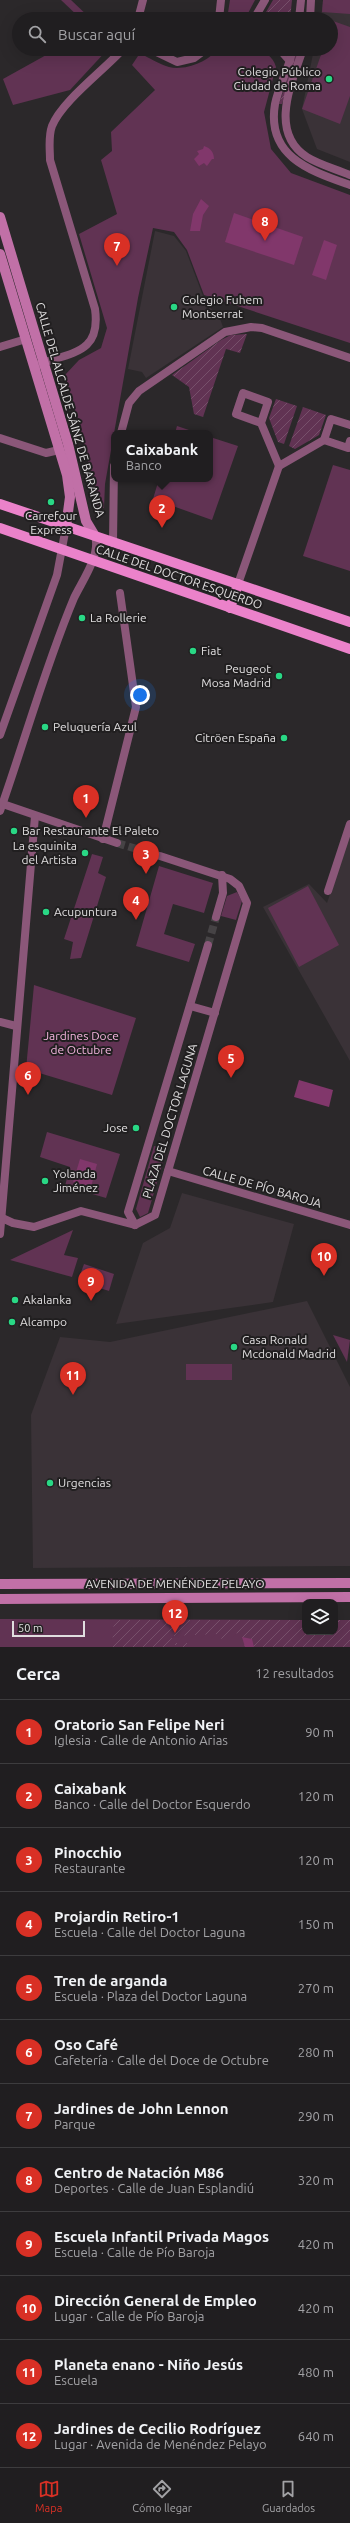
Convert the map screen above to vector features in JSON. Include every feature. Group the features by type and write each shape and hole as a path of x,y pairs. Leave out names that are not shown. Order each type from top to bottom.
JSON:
{"main road":[{"name":"CALLE DEL ALCALDE SÁINZ DE BARANDA","path":"0,217 39,366 69,492 66,527"},
{"name":"CALLE DEL ALCALDE SÁINZ DE BARANDA","path":"0,254 26,339 39,366 73,462 86,521 95,536"},
{"name":"CALLE DEL DOCTOR ESQUERDO","path":"0,504 350,622"},
{"name":"CALLE DEL DOCTOR ESQUERDO","path":"0,528 350,650"},
{"path":"230,608 238,584"},
{"name":"AVENIDA DE MENÉNDEZ PELAYO","path":"0,1584 350,1583"},
{"name":"AVENIDA DE MENÉNDEZ PELAYO","path":"0,1599 350,1596"}],"street":[{"path":"140,12 143,0"},
{"path":"220,12 222,0"},
{"path":"258,12 265,0"},
{"path":"300,12 301,0"},
{"path":"310,12 311,0"},
{"path":"39,366 82,348 93,338 96,330 95,309 50,160 49,143 52,126 62,109 115,56"},
{"path":"165,56 177,62 197,56"},
{"path":"284,56 290,61"},
{"path":"292,56 275,104 274,114 277,135 284,149 295,161 311,171 350,185"},
{"path":"301,56 285,106 289,134 305,156 350,175"},
{"path":"122,430 129,403 139,391 225,332 252,327 262,328 350,358"},
{"name":"CALLE DEL ALCALDE SÁINZ DE BARANDA","path":"0,347 26,339"},
{"path":"238,584 279,466 324,440 331,418 350,425"},
{"path":"261,423 279,466"},
{"name":"CALLE DEL ALCALDE SÁINZ DE BARANDA","path":"0,438 46,453 59,450"},
{"path":"324,440 348,448 350,441"},
{"path":"113,543 114,482"},
{"name":"CALLE DEL ALCALDE SÁINZ DE BARANDA","path":"0,735 57,575 66,527"},
{"name":"CALLE DEL ALCALDE SÁINZ DE BARANDA","path":"1,806 69,612 97,547 95,536"},
{"path":"103,839 136,707 120,593"},
{"path":"1,806 118,843"},
{"path":"0,1234 16,1026 35,816"},
{"path":"328,891 350,824"},
{"name":"PLAZA DEL DOCTOR LAGUNA","path":"160,856 222,875 239,886 247,903 155,1215 135,1225 128,1212 208,946"},
{"path":"216,917 222,893 222,875"},
{"path":"190,1006 215,1013"},
{"path":"0,1022 16,1026"},
{"name":"CALLE DE PÍO BAROJA","path":"168,1171 350,1225"},
{"path":"1,1217 13,1223 34,1227 82,1211 135,1225"}],"shaded area":[{"name":"Colegio Público Ciudad de Roma","path":"323,0 350,0 350,162 317,149 302,109 313,56 338,56 338,12 322,12"},
{"path":"204,146 212,151 214,159 212,159 207,166 204,163 199,166 194,159 199,154 197,151 203,149"},
{"path":"201,199 209,206 203,215 200,231 190,231 193,214"},
{"path":"234,213 303,237 294,265 225,242"},
{"name":"Colegio Fuhem Montserrat","path":"155,231 174,236 186,251 206,304 219,316 223,327 146,378 142,372 128,369"},
{"path":"324,240 337,245 326,280 312,275"},
{"path":"350,835 350,1061 263,907 309,884 327,903"},
{"path":"299,1080 333,1090 329,1107 294,1097"},
{"path":"80,1159 97,1164 91,1187 73,1182"},
{"path":"182,1193 294,1224 273,1302 116,1324 143,1243 170,1228"},
{"path":"307,1301 350,1387 350,1566 33,1568 31,1415 60,1337 110,1342"},
{"path":"242,1637 252,1639 254,1647 245,1647"}],"green space":[{"path":"61,0 71,0 84,12 74,12"},
{"path":"230,0 255,0 249,12 228,12"},
{"path":"273,0 292,0 291,12 266,12"},
{"path":"323,0 350,0 350,14 322,12"},
{"path":"338,23 350,27 350,96 340,124 302,109 321,56 338,56"},
{"path":"44,56 102,56 70,90 13,105 3,79"},
{"path":"138,56 145,56 165,66 175,68 182,68 196,64 210,56 269,56 273,59 276,67 264,112 271,149 291,173 350,195 350,343 204,295 187,250 174,232 153,228 138,298 115,430 111,430 111,450 105,484 104,508 98,508 82,434 65,375 79,360 101,348 107,328 79,234 117,214 101,160 112,151 111,132 155,90 132,65"},
{"path":"295,56 297,56 282,104 279,104"},
{"path":"247,334 240,353 226,349 203,417 194,414 189,387 172,375 221,340 231,335"},
{"path":"276,399 297,406 284,444 278,442 269,418"},
{"path":"303,407 326,415 319,435 295,449 289,446"},
{"path":"177,426 189,430 176,430"},
{"path":"213,438 238,446 212,520 153,499 158,482 213,482"},
{"path":"333,465 350,470 350,571 303,556"},
{"path":"92,854 103,857 98,873 106,877 81,958 70,959 73,942 64,939"},
{"path":"159,866 213,883 204,913 173,904 164,934 195,944 189,962 136,946"},
{"path":"308,886 339,945 299,967 268,908"},
{"path":"237,892 242,901 236,920 221,916 227,896"},
{"name":"Jardines Doce de Octubre","path":"34,985 136,1018 112,1095 26,1069"},
{"path":"47,1132 120,1154 106,1198 65,1186 70,1167 40,1157"},
{"path":"154,1146 167,1148 148,1213 140,1217 136,1209"},
{"path":"73,1230 64,1255 78,1258 72,1277 10,1260"},
{"path":"84,1264 114,1274 109,1291 78,1281"},
{"path":"333,1335 350,1340 347,1362"},
{"path":"186,1364 232,1364 232,1380 186,1380"},
{"path":"0,1619 302,1620 302,1635 338,1635 338,1620 350,1620 350,1647 0,1647"},
{"path":"114,1620 302,1620 302,1635 338,1635 338,1620 350,1620 350,1647 245,1647 240,1632 215,1641 218,1634 172,1636 171,1647 112,1647"},
{"path":"175,1643 193,1643 193,1647 175,1647"}],"tunnel":[{"path":"117,843 160,856"},
{"path":"208,945 216,917"}],"place":[{"name":"Colegio Público Ciudad de Roma","path":"329,79"},
{"name":"Centro de Natación M86","path":"265,241"},
{"name":"Jardines de John Lennon","path":"117,266"},
{"name":"Colegio Fuhem Montserrat","path":"174,307"},
{"name":"Carrefour Express","path":"51,502"},
{"name":"Caixabank","path":"162,528"},
{"name":"La Rollerie","path":"82,618"},
{"name":"Fiat","path":"193,651"},
{"name":"Peugeot Mosa Madrid","path":"279,676"},
{"name":"Peluquería Azul","path":"45,727"},
{"name":"Citröen España","path":"284,738"},
{"name":"Oratorio San Felipe Neri","path":"86,818"},
{"name":"Bar Restaurante El Paleto","path":"14,831"},
{"name":"La esquinita del Artista","path":"85,853"},
{"name":"Pinocchio","path":"146,874"},
{"name":"Acupuntura","path":"46,912"},
{"name":"Projardin Retiro-1","path":"136,920"},
{"name":"Tren de arganda","path":"231,1078"},
{"name":"Oso Café","path":"28,1095"},
{"name":"Jose","path":"136,1128"},
{"name":"Yolanda Jiménez","path":"45,1181"},
{"name":"Dirección General de Empleo","path":"324,1276"},
{"name":"Akalanka","path":"15,1300"},
{"name":"Escuela Infantil Privada Magos","path":"91,1301"},
{"name":"Alcampo","path":"12,1322"},
{"name":"Casa Ronald Mcdonald Madrid","path":"234,1347"},
{"name":"Planeta enano - Niño Jesús","path":"73,1395"},
{"name":"Urgencias","path":"50,1483"},
{"name":"Jardines de Cecilio Rodríguez","path":"175,1633"}]}
